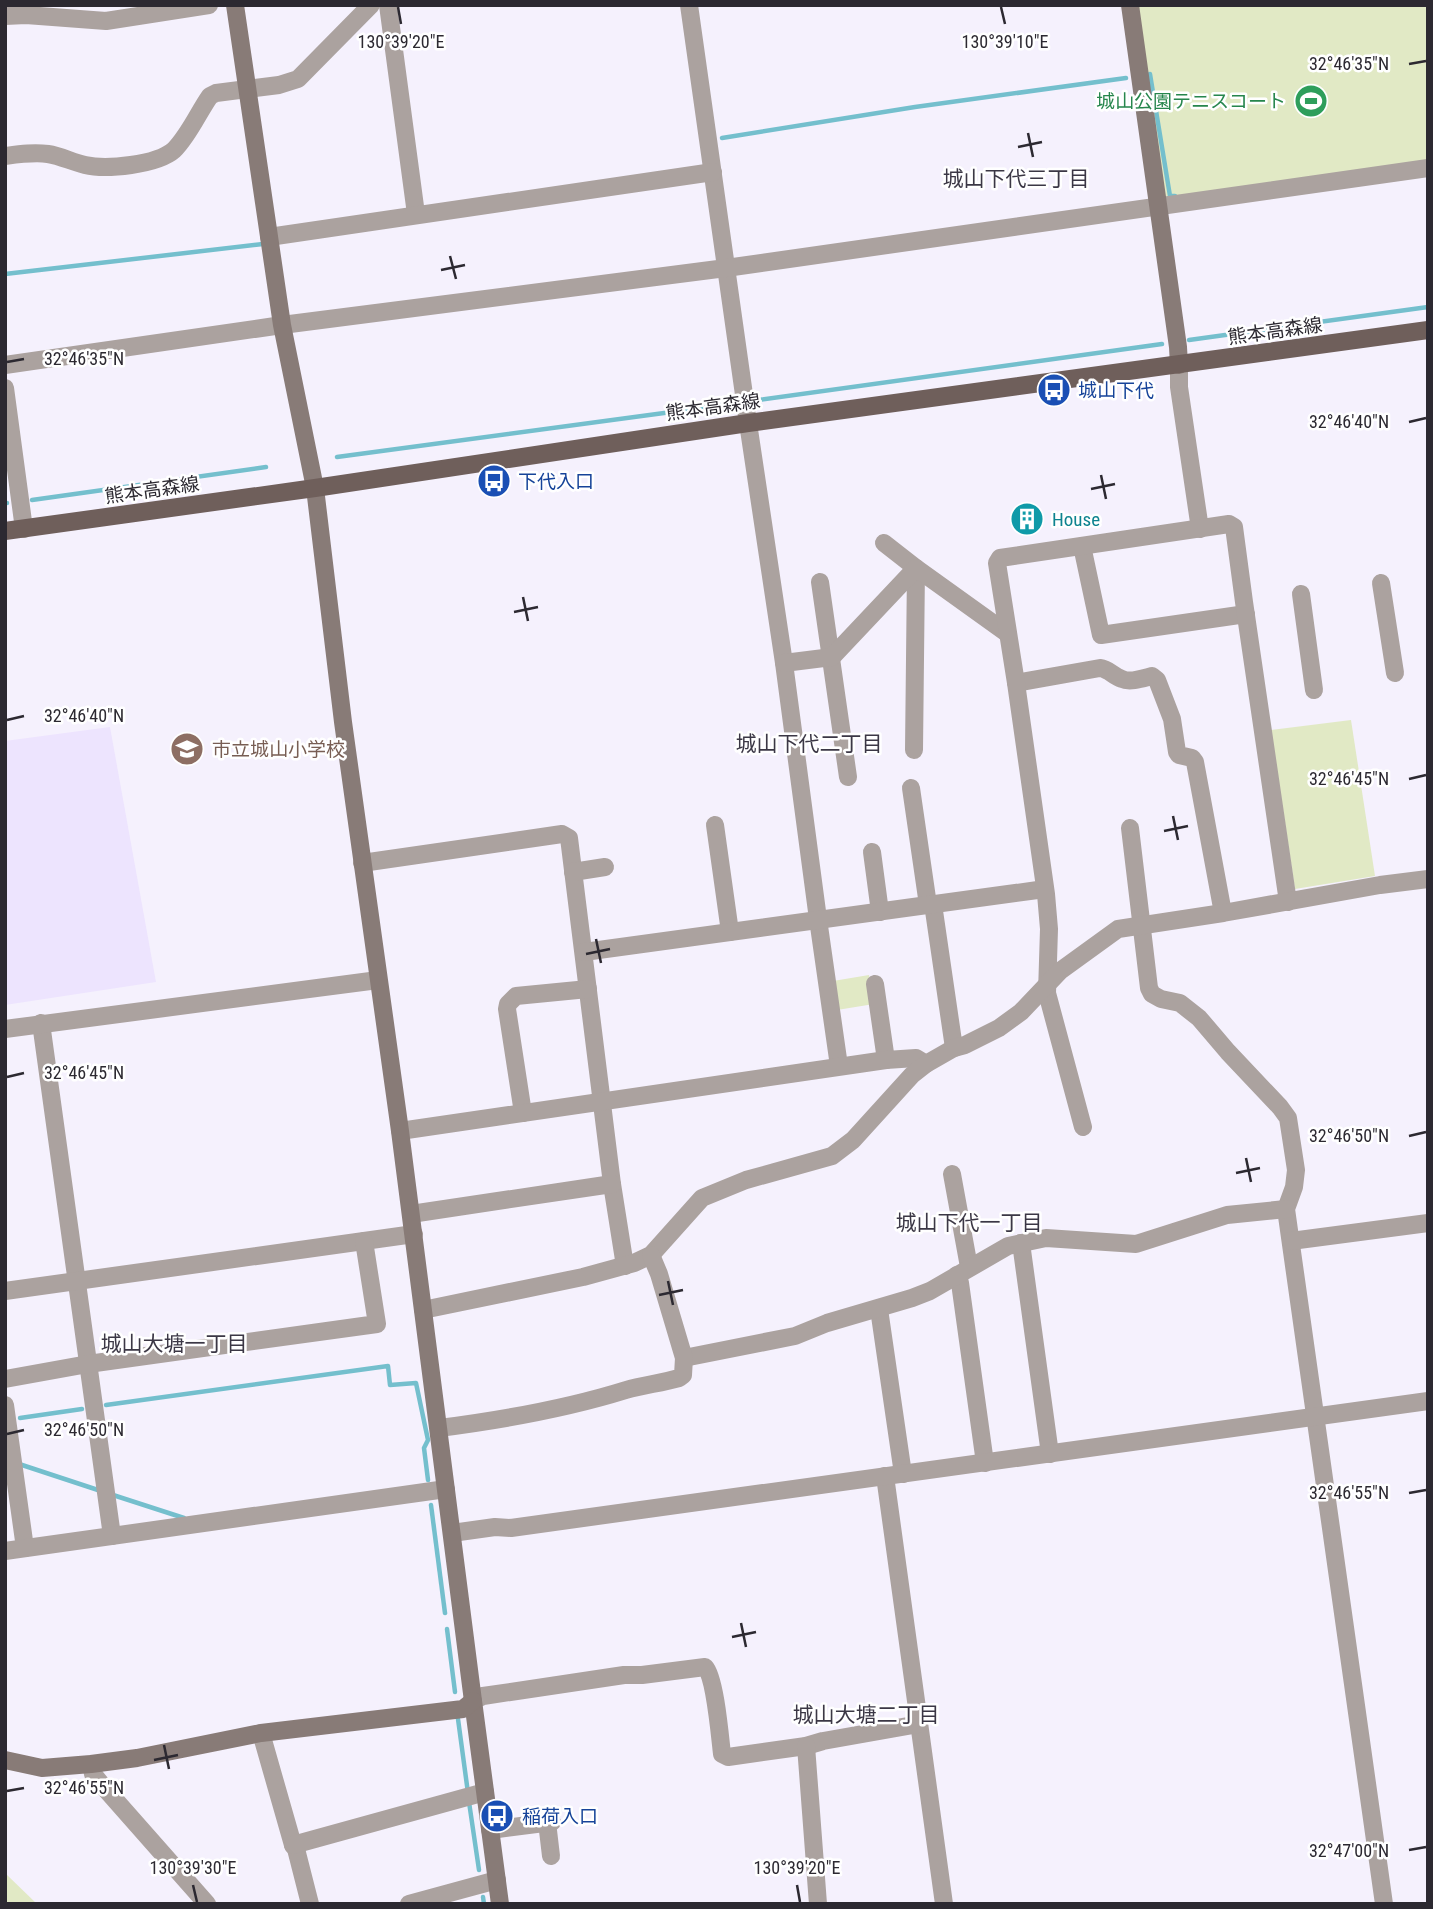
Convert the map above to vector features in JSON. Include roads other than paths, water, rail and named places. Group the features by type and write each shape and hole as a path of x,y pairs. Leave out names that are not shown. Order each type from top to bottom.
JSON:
{"main road":[{"name":"熊本高森線","path":"5,531 748,423 1428,331"}],"street":[{"path":"5,16 37,10 106,21 209,5"},
{"path":"235,5 282,325 315,488 343,723 414,1234 473,1701 475,1794 490,1830 500,1904"},
{"path":"5,156 51,154 86,165 121,166 153,160 170,153 210,96 298,79 371,5"},
{"path":"388,5 416,214"},
{"path":"689,5 839,1066"},
{"path":"1130,5 1178,347 1179,387 1200,528"},
{"path":"5,365 282,325 726,268 1428,168"},
{"path":"269,237 713,172"},
{"path":"5,388 24,529"},
{"path":"1083,1127 1047,993 1049,929 1045,888 997,563 1000,558 1229,524 1234,527 1288,902"},
{"path":"884,543 1008,634"},
{"path":"1083,546 1101,635 1245,614"},
{"path":"784,663 832,657 916,568"},
{"path":"914,750 916,568"},
{"path":"820,582 848,777"},
{"path":"1381,583 1395,673"},
{"path":"1301,594 1314,690"},
{"path":"1016,683 1100,668 1105,668 1127,681 1152,676 1157,680 1172,719 1177,752 1195,762 1223,913"},
{"path":"911,788 954,1048"},
{"path":"715,825 730,933"},
{"path":"1130,828 1149,988 1152,994 1180,1003 1199,1018 1288,1118 1296,1170 1294,1187 1286,1209 1384,1904"},
{"path":"362,863 562,834 569,838 601,1101 625,1266"},
{"path":"872,852 880,912"},
{"path":"573,872 605,867"},
{"path":"423,1310 634,1264 651,1255 702,1198 746,1180 832,1156 853,1140 912,1075 954,1048 999,1028 1021,1012 1078,957 1118,929 1428,879"},
{"path":"584,952 1045,888"},
{"path":"5,1029 378,980"},
{"path":"875,984 886,1059"},
{"path":"523,1113 508,1004 516,996 587,989"},
{"path":"41,1023 112,1536"},
{"path":"400,1130 886,1059 916,1058 926,1064"},
{"path":"952,1174 963,1271 960,1283 985,1463"},
{"path":"411,1214 612,1184"},
{"path":"684,1358 795,1336 827,1323 879,1309 930,1291 1008,1246 1046,1238 1136,1244 1227,1214 1286,1209"},
{"path":"1291,1241 1428,1223"},
{"path":"5,1291 414,1234"},
{"path":"5,1380 88,1364 377,1324 364,1241"},
{"path":"1021,1243 1050,1454"},
{"path":"439,1428 500,1420 602,1398 682,1375 684,1358 651,1255"},
{"path":"879,1309 919,1724 944,1904"},
{"path":"452,1533 495,1527 511,1528 1428,1401"},
{"path":"5,1405 25,1548"},
{"path":"5,1551 446,1489"},
{"path":"5,1760 42,1768 91,1765 261,1733 463,1709 483,1696 705,1667 710,1671 722,1754 728,1757 806,1746 919,1724"},
{"path":"261,1733 310,1904"},
{"path":"806,1746 818,1904"},
{"path":"91,1765 93,1774 102,1785 207,1904"},
{"path":"293,1845 475,1794"},
{"path":"490,1830 549,1822 551,1856"},
{"path":"409,1904 497,1880"}],"waterway":[{"path":"1150,74 1170,196 1175,196"},
{"path":"722,138 915,107 1126,78"},
{"path":"5,274 263,244"},
{"path":"1189,340 1428,307"},
{"path":"758,400 1162,344"},
{"path":"337,457 731,404"},
{"path":"32,500 266,467"},
{"path":"106,1405 388,1366 390,1385 416,1383 428,1440 424,1448 428,1480"},
{"path":"20,1418 82,1409"},
{"path":"19,1464 101,1491"},
{"path":"113,1495 184,1518"},
{"path":"431,1505 445,1613"},
{"path":"447,1629 455,1692"},
{"path":"458,1719 468,1793"},
{"path":"469,1802 479,1870"},
{"path":"483,1897 484,1904"}],"place":[{"name":"城山公園テニスコート","path":"1311,101"},
{"name":"城山下代","path":"1054,390"},
{"name":"下代入口","path":"494,481"},
{"name":"House","path":"1027,519"},
{"name":"市立城山小学校","path":"187,749"},
{"name":"稲荷入口","path":"497,1816"}],"district":[{"name":"城山下代三丁目","path":"1016,179"},
{"name":"城山下代二丁目","path":"809,744"},
{"name":"城山下代一丁目","path":"969,1223"},
{"name":"城山大塘一丁目","path":"174,1344"},
{"name":"城山大塘二丁目","path":"866,1715"}]}
